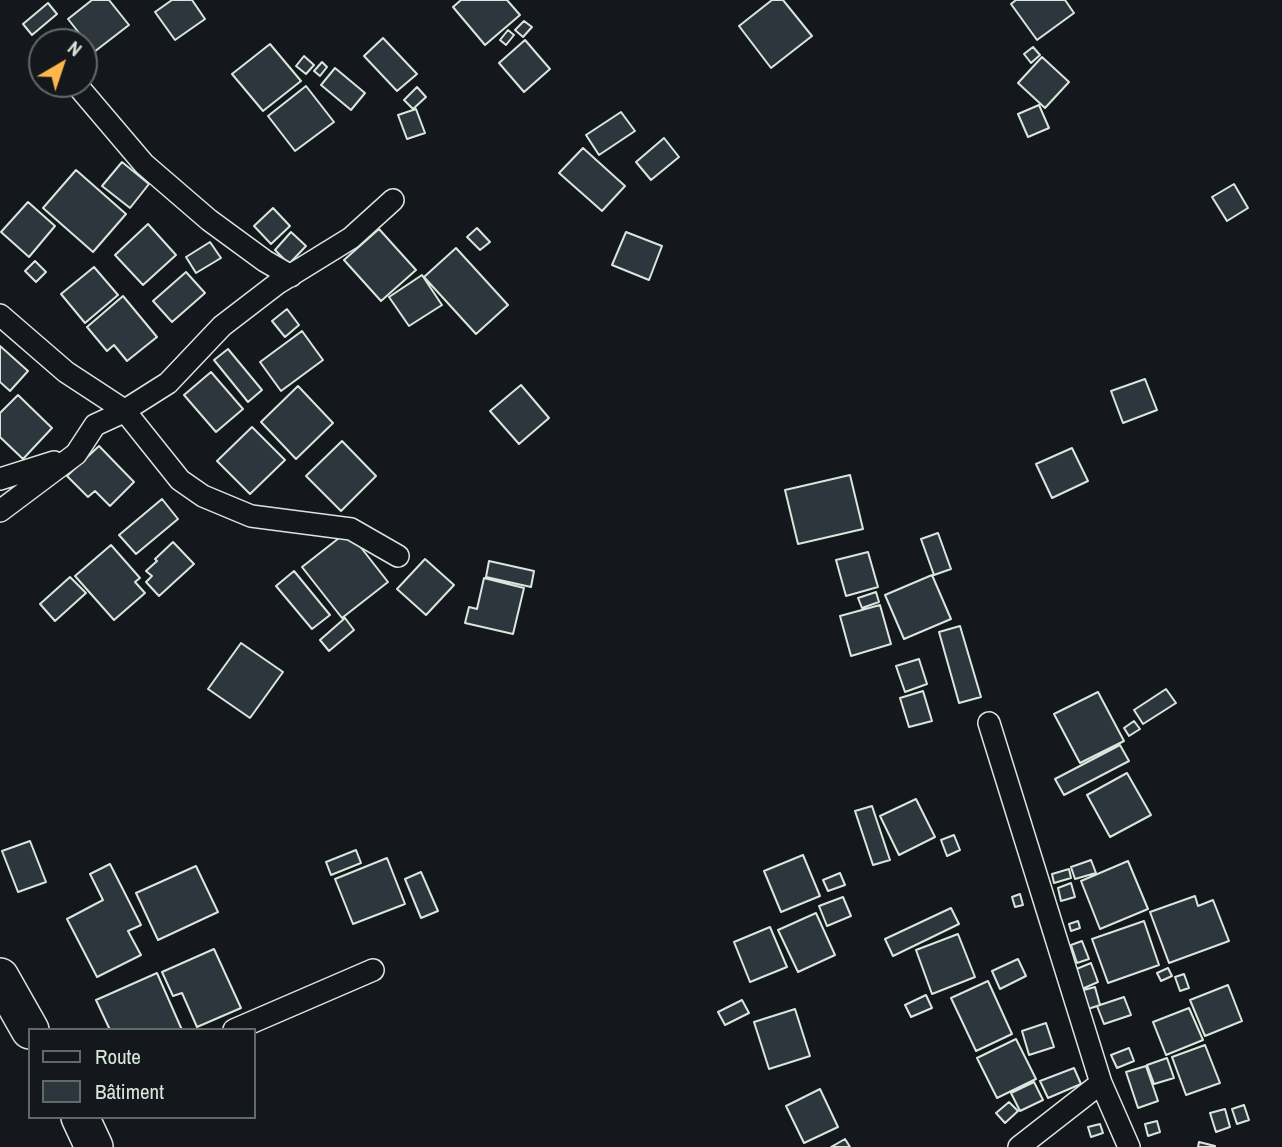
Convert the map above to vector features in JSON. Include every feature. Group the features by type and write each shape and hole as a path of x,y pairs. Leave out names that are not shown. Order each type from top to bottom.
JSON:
{"highway":[{"path":"0,977 29,1028"}],"street":[{"path":"88,98 144,164 209,220 265,261 291,276"},
{"path":"0,511 76,454 95,425 168,383 222,326 291,276 351,238 393,200"},
{"path":"0,315 66,372 124,410 180,480 203,496 251,516 351,529 398,556"},
{"path":"0,479 76,454"},
{"path":"989,723 1101,1083 1129,1147"},
{"path":"239,1028 373,970"},
{"path":"1019,1147 1101,1083"}],"building":[{"path":"92,0 109,0 129,25 98,49 98,28 75,28 68,19"},
{"path":"172,0 192,0 205,19 175,40 155,12"},
{"path":"461,0 507,0 520,15 485,45 453,7"},
{"path":"772,0 783,0 812,36 771,68 739,26"},
{"path":"1016,0 1065,0 1074,13 1037,40 1011,4"},
{"path":"48,3 57,14 40,28 28,30 23,24"},
{"path":"524,21 532,27 523,37 515,30"},
{"path":"508,30 514,35 506,45 500,40"},
{"path":"383,38 417,74 397,91 364,56"},
{"path":"525,40 550,69 524,92 499,63"},
{"path":"270,44 301,81 263,111 232,74"},
{"path":"1033,47 1040,55 1031,63 1024,54"},
{"path":"304,56 314,65 306,74 296,66"},
{"path":"1042,57 1069,82 1045,108 1018,83"},
{"path":"322,62 327,67 320,76 314,71"},
{"path":"335,68 365,93 351,110 321,85"},
{"path":"306,86 334,122 295,151 268,116"},
{"path":"417,87 426,97 413,109 404,100"},
{"path":"1039,105 1049,128 1028,137 1018,114"},
{"path":"416,109 425,133 407,139 398,115"},
{"path":"621,112 635,131 599,155 586,135"},
{"path":"664,138 679,157 651,180 636,162"},
{"path":"583,148 625,186 602,211 559,173"},
{"path":"122,162 149,184 130,208 102,186"},
{"path":"76,170 126,214 93,252 43,208"},
{"path":"1234,184 1248,208 1227,221 1212,197"},
{"path":"28,202 55,226 29,257 1,232"},
{"path":"273,208 290,226 271,244 254,226"},
{"path":"148,224 176,255 143,285 115,255"},
{"path":"477,228 490,242 480,250 467,237"},
{"path":"379,229 416,270 381,301 344,260"},
{"path":"291,232 306,246 289,264 275,250"},
{"path":"626,232 662,246 649,280 612,265"},
{"path":"210,242 221,258 196,273 186,257"},
{"path":"456,248 508,305 476,334 424,277"},
{"path":"35,261 46,272 36,282 25,271"},
{"path":"94,267 118,295 85,323 61,294"},
{"path":"186,272 205,293 172,322 153,301"},
{"path":"422,275 442,305 409,326 389,297"},
{"path":"123,296 157,337 127,361 114,345 107,351 87,327"},
{"path":"287,309 299,325 285,337 272,321"},
{"path":"302,331 323,360 281,391 260,362"},
{"path":"0,346 28,371 10,391 0,382"},
{"path":"228,349 262,390 248,402 214,360"},
{"path":"211,372 243,409 216,432 184,395"},
{"path":"1145,379 1157,410 1123,423 1111,391"},
{"path":"521,385 549,418 519,444 490,411"},
{"path":"298,386 333,423 296,459 261,422"},
{"path":"18,395 52,428 23,459 0,437 0,413"},
{"path":"252,427 285,460 250,494 217,461"},
{"path":"342,441 376,476 341,511 306,476"},
{"path":"99,446 134,482 110,506 95,491 88,497 67,476"},
{"path":"1072,448 1088,481 1052,498 1036,464"},
{"path":"850,475 863,529 798,544 785,490"},
{"path":"162,499 178,519 136,554 119,535"},
{"path":"348,531 388,582 342,618 302,567"},
{"path":"938,533 951,569 934,575 921,539"},
{"path":"173,542 194,564 159,596 146,582 152,576 146,571"},
{"path":"111,545 140,578 135,582 145,593 114,620 75,576"},
{"path":"868,552 878,587 846,596 836,560"},
{"path":"425,559 454,585 426,615 397,589"},
{"path":"489,561 534,571 531,587 486,577"},
{"path":"294,571 330,615 312,629 276,586"},
{"path":"932,575 951,619 904,639 885,595"},
{"path":"70,577 86,593 55,621 40,604"},
{"path":"484,578 524,588 513,634 465,623 469,607 477,609"},
{"path":"876,592 879,602 862,608 858,598"},
{"path":"880,605 891,644 851,656 840,616"},
{"path":"345,618 354,630 329,651 320,640"},
{"path":"960,626 981,697 959,703 939,632"},
{"path":"241,643 283,672 250,718 208,689"},
{"path":"919,659 927,684 905,692 896,666"},
{"path":"1166,689 1176,703 1143,724 1134,710"},
{"path":"923,691 932,721 909,727 900,698"},
{"path":"1098,692 1124,741 1080,763 1054,714"},
{"path":"1134,721 1140,729 1129,736 1124,728"},
{"path":"1120,745 1129,761 1064,795 1055,779"},
{"path":"1127,773 1151,815 1110,837 1087,795"},
{"path":"916,799 935,837 899,855 880,816"},
{"path":"872,806 890,860 873,865 855,811"},
{"path":"954,835 960,850 947,856 941,840"},
{"path":"30,841 46,882 18,892 2,851"},
{"path":"356,850 361,863 331,875 326,862"},
{"path":"803,855 820,896 781,912 764,871"},
{"path":"387,858 405,904 353,924 335,879"},
{"path":"1091,860 1096,873 1075,879 1071,867"},
{"path":"1128,861 1148,909 1100,929 1081,881"},
{"path":"110,864 141,925 128,931 141,955 97,977 67,919 103,900 90,874"},
{"path":"196,866 218,912 158,940 136,893"},
{"path":"1069,869 1071,878 1054,883 1052,874"},
{"path":"421,872 438,911 421,918 405,879"},
{"path":"840,873 845,885 828,891 823,880"},
{"path":"1071,883 1075,897 1061,901 1058,888"},
{"path":"1020,894 1023,905 1015,907 1012,897"},
{"path":"1195,896 1198,906 1213,900 1229,941 1169,963 1150,912"},
{"path":"843,897 851,916 827,926 819,906"},
{"path":"951,908 959,924 893,956 885,939"},
{"path":"816,913 835,955 798,972 778,930"},
{"path":"1078,921 1080,928 1071,931 1069,924"},
{"path":"1144,921 1159,965 1108,983 1092,939"},
{"path":"770,927 787,967 750,982 734,942"},
{"path":"958,934 975,977 932,994 916,950"},
{"path":"1082,941 1089,959 1077,963 1071,945"},
{"path":"214,949 241,1008 197,1027 182,993 173,996 162,972"},
{"path":"1018,959 1026,976 1000,989 992,971"},
{"path":"1091,963 1098,982 1082,989 1074,970"},
{"path":"1168,968 1172,976 1161,981 1157,973"},
{"path":"157,973 181,1028 109,1028 96,1000"},
{"path":"1184,974 1189,988 1180,991 1175,977"},
{"path":"988,981 1012,1034 976,1051 951,998"},
{"path":"1228,985 1242,1021 1205,1036 1190,1000"},
{"path":"1095,987 1100,1005 1085,1010 1080,991"},
{"path":"926,995 932,1008 911,1017 905,1005"},
{"path":"1124,997 1131,1015 1104,1024 1097,1006"},
{"path":"742,1000 749,1013 725,1025 718,1012"},
{"path":"1189,1008 1203,1040 1166,1055 1153,1022"},
{"path":"795,1009 810,1056 769,1069 754,1022"},
{"path":"1046,1023 1054,1047 1029,1055 1022,1031"},
{"path":"1016,1039 1036,1079 997,1098 977,1058"},
{"path":"1205,1045 1220,1083 1186,1095 1172,1057"},
{"path":"1129,1048 1134,1061 1117,1068 1111,1055"},
{"path":"1167,1058 1174,1078 1154,1084 1147,1065"},
{"path":"1146,1066 1158,1101 1138,1108 1126,1072"},
{"path":"1074,1068 1081,1084 1048,1098 1040,1081"},
{"path":"1034,1082 1043,1100 1020,1111 1011,1093"},
{"path":"820,1089 838,1127 804,1143 786,1106"},
{"path":"1009,1102 1018,1111 1005,1123 996,1113"},
{"path":"1244,1105 1249,1120 1237,1124 1232,1109"},
{"path":"1225,1109 1230,1127 1216,1132 1210,1113"},
{"path":"1157,1121 1160,1132 1148,1136 1145,1124"},
{"path":"1100,1124 1103,1133 1091,1137 1088,1127"},
{"path":"845,1139 850,1147 831,1147"},
{"path":"1199,1142 1215,1146 1215,1147 1198,1147"}]}
